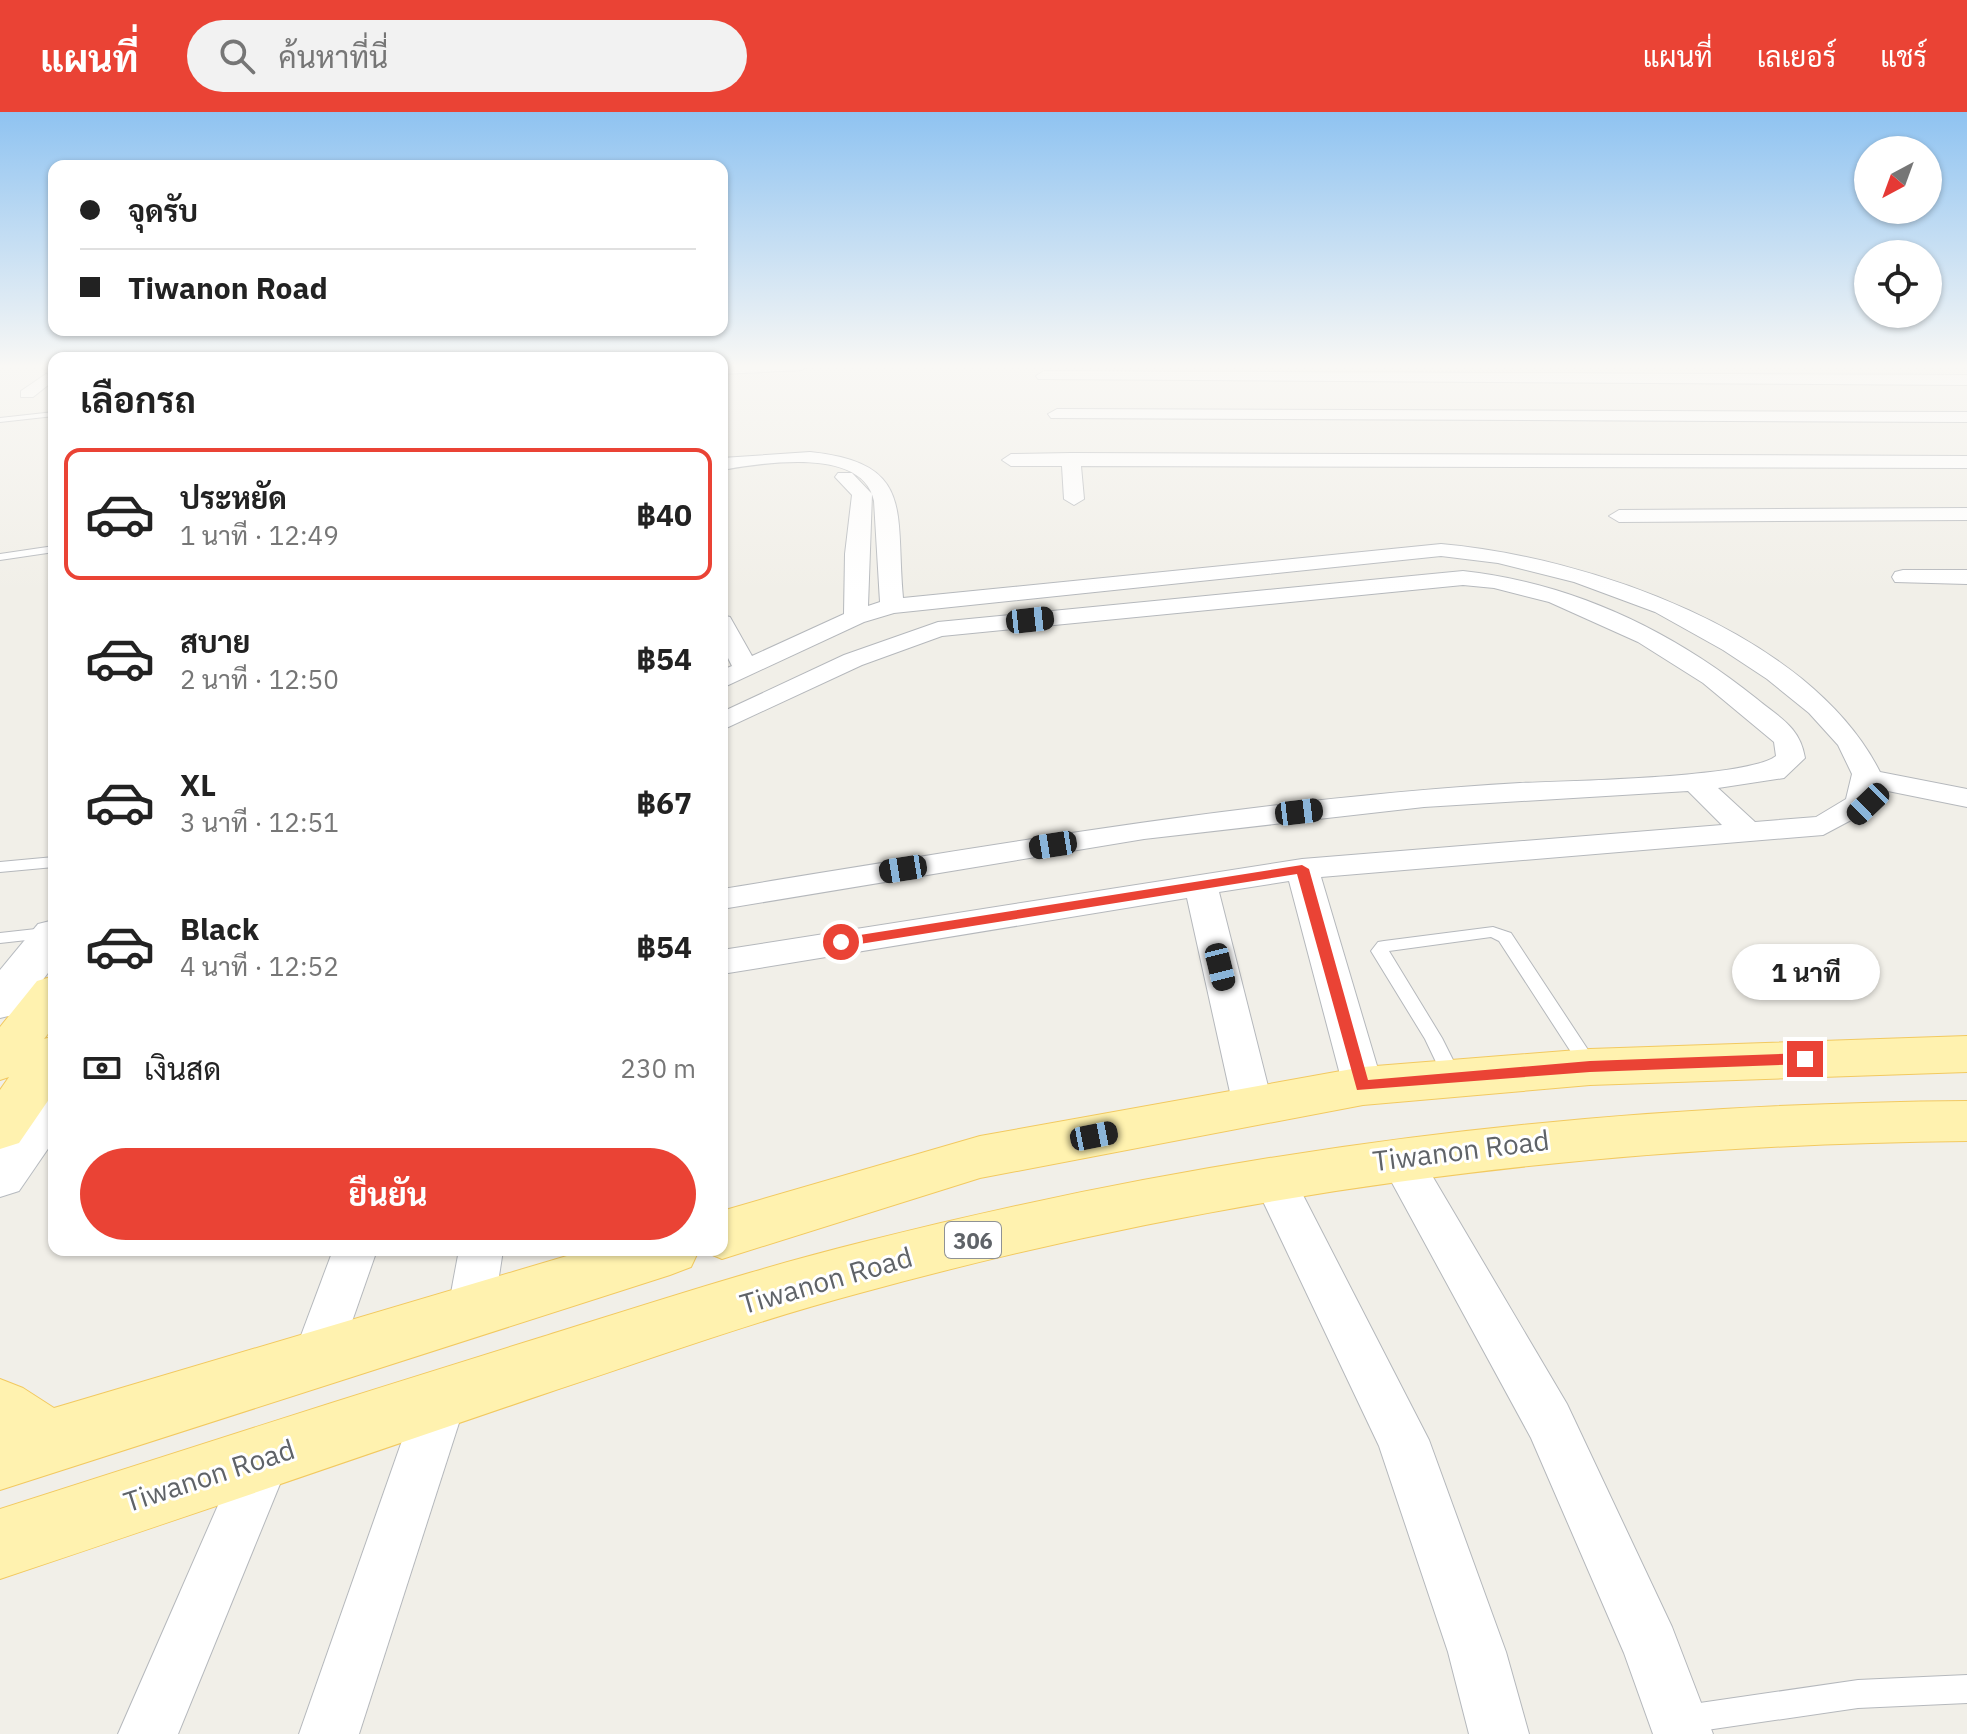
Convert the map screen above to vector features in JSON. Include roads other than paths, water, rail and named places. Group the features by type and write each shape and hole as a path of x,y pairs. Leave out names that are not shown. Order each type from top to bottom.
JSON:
{"main road":[{"path":"0,1062 15,995 48,943"},
{"path":"728,1233 980,1157 1363,1086 1590,1067 1967,1054"},
{"path":"0,1129 48,1062"},
{"path":"0,1175 48,1107"},
{"name":"Tiwanon Road","path":"5,1544 442,1398 859,1268 1052,1221 1272,1176 1543,1138 1714,1124 1967,1121"},
{"path":"16,1437 317,1357 650,1256"}],"street":[{"path":"1299,441 1309,460"},
{"path":"1914,441 1958,462 1967,474"},
{"path":"728,463 770,457 843,462 871,473 882,490 892,606"},
{"path":"1071,459 1074,499"},
{"path":"1011,460 1958,462"},
{"path":"728,473 794,467 831,470 852,480 862,494 856,617"},
{"path":"861,503 883,503"},
{"path":"1619,516 1967,514"},
{"path":"728,648 734,674 856,617 892,606 1441,550 1486,553 1532,561 1661,606 1776,667 1863,738 1877,761 1878,780 1868,804 1855,817 1823,826 1302,869 728,961"},
{"path":"1903,577 1967,577"},
{"path":"728,719 853,660 938,629 1463,578 1517,584 1621,623 1701,670 1788,739 1791,758 1774,772 1695,782 1424,798 1144,830 728,898"},
{"path":"1878,780 1967,798"},
{"path":"1695,782 1748,833"},
{"path":"1302,869 1363,1086"},
{"path":"1200,884 1253,1106"},
{"path":"1399,1157 1549,1421 1651,1648 1680,1727"},
{"path":"1272,1176 1403,1440 1477,1652 1499,1734"},
{"path":"317,1357 353,1256"},
{"path":"471,1309 480,1256"},
{"path":"329,1734 442,1398"},
{"path":"148,1734 265,1457"}],"lane":[{"path":"0,557 48,550"},
{"path":"0,867 48,863"},
{"path":"1454,1080 1433,1038 1379,951 1384,946 1493,932 1505,937 1590,1067"},
{"path":"0,938 48,934"},
{"path":"1680,1727 1858,1694 1967,1689"}]}
